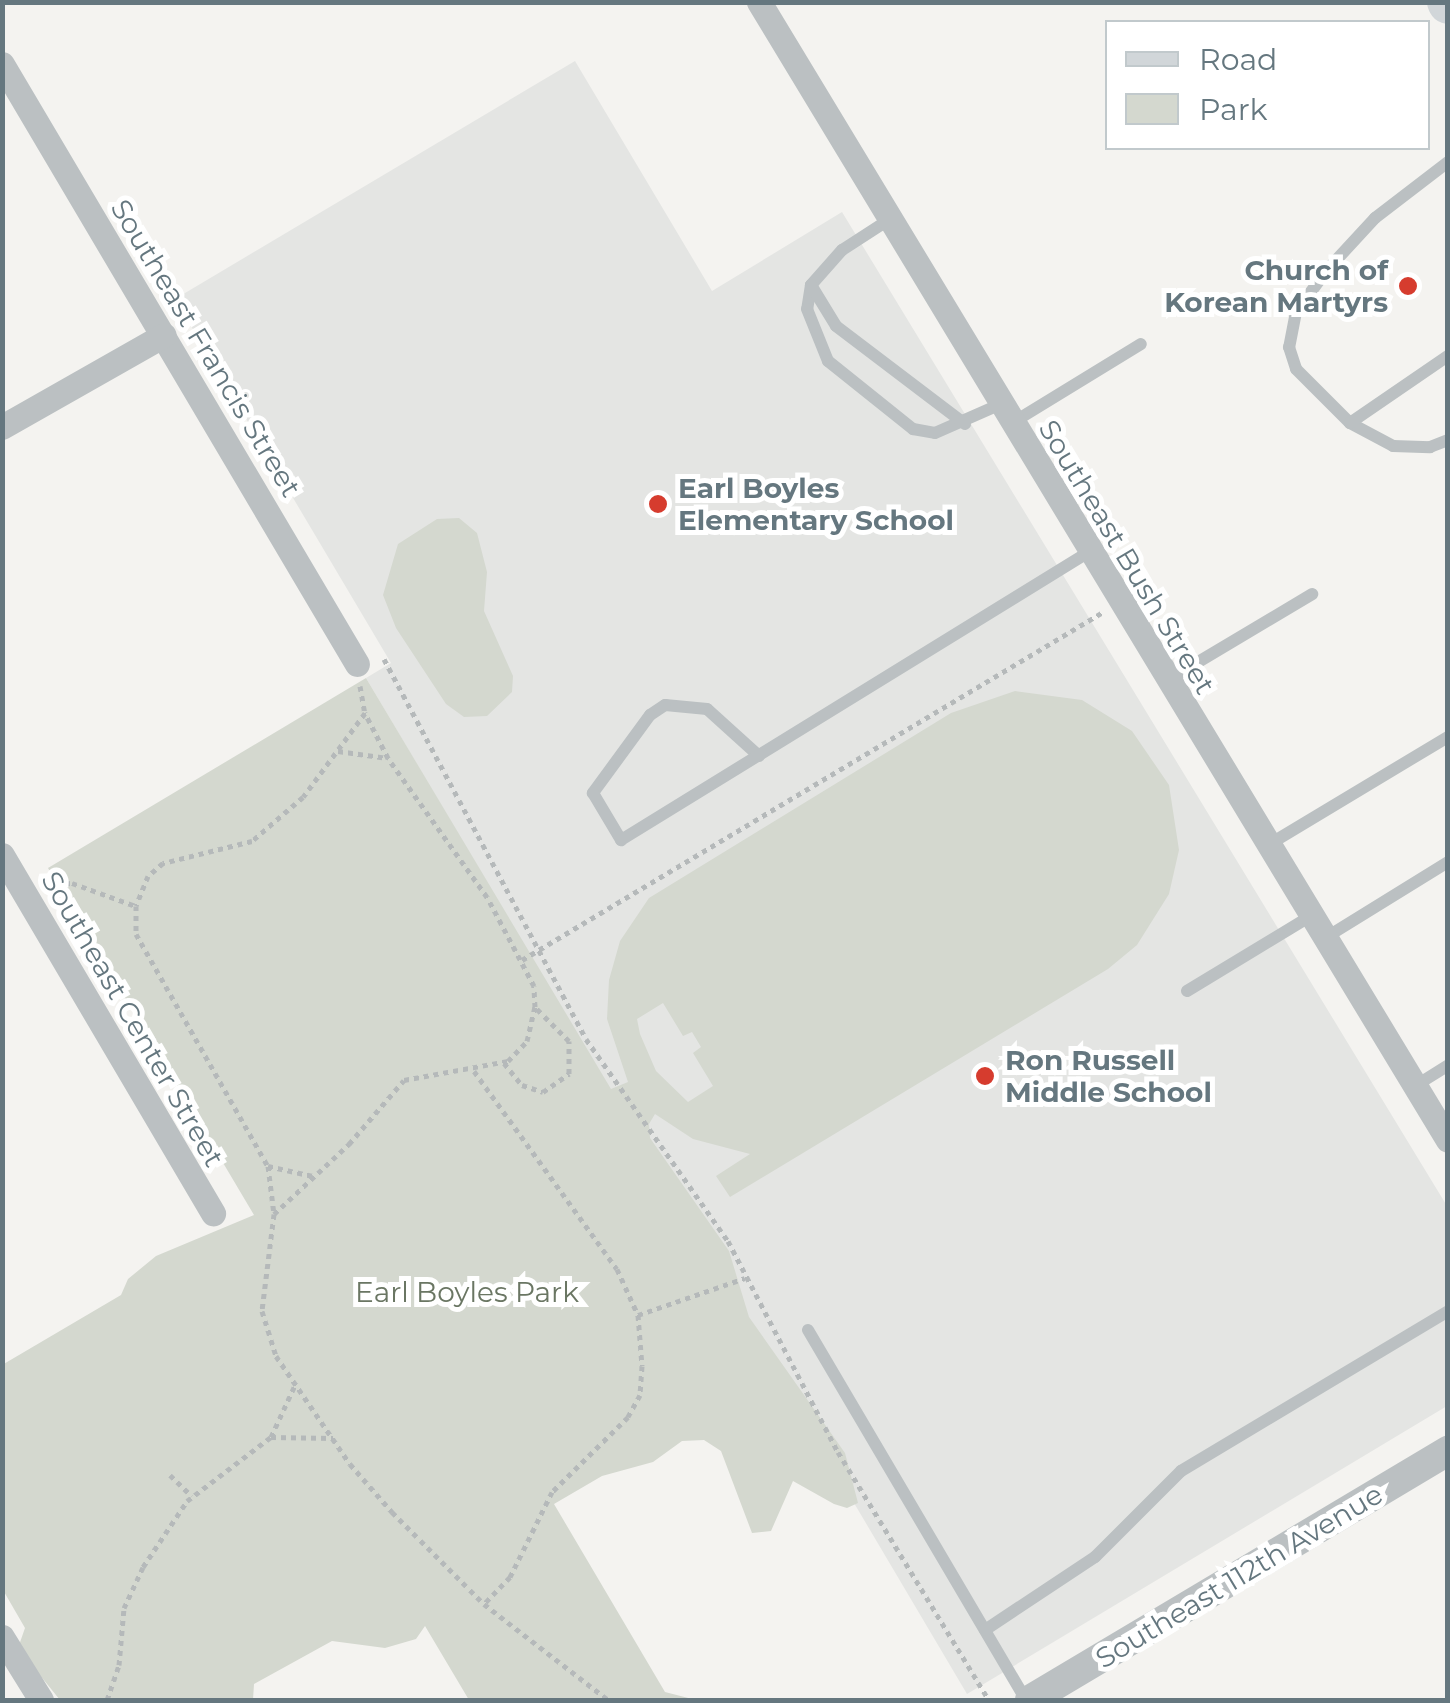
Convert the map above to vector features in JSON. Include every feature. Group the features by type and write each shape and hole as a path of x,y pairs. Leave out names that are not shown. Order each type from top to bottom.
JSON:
{"street":[{"name":"Southeast Bush Street","path":"760,2 1118,603 1448,1140"},
{"name":"Southeast Francis Street","path":"2,64 357,664"},
{"path":"2,427 164,334"},
{"name":"Southeast Center Street","path":"2,855 213,1212"},
{"name":"Southeast 112th Avenue","path":"1028,1700 1448,1451"},
{"path":"2,1637 40,1700"}],"lane":[{"path":"1448,162 1375,218 1296,312 1289,347 1296,369 1350,423 1394,446 1430,448 1448,440"},
{"path":"890,219 842,250 811,285 807,309 828,361 913,429 935,433 1007,413 1141,344"},
{"path":"811,285 836,326 965,424"},
{"path":"1350,423 1448,356"},
{"path":"759,756 707,710 665,706 593,792 621,840 759,756 1088,552"},
{"path":"1166,682 1312,594"},
{"path":"1266,846 1448,737"},
{"path":"1186,991 1250,953 1316,928 1448,862"},
{"path":"1415,1086 1448,1066"},
{"path":"984,1630 1095,1557 1181,1471 1448,1311"},
{"path":"808,1330 1028,1700"}],"path":[{"path":"522,960 1118,603"},
{"path":"504,1063 522,1084 542,1092 569,1074 569,1041 536,1007 522,960 486,897 388,758 365,713 357,664 383,658 536,952 604,1065 728,1241 838,1452 990,1700"},
{"path":"365,713 279,823 221,853 163,863 148,876 136,906 136,934 268,1166 274,1214 264,1334 333,1438 392,1512 484,1604 608,1700"},
{"path":"338,751 388,758"},
{"path":"24,891 60,880 136,906"},
{"path":"274,1214 404,1080 504,1063 527,1040 536,1007"},
{"path":"474,1071 600,1240 638,1315 640,1395 628,1416 552,1492 510,1578 484,1604"},
{"path":"268,1166 313,1176"},
{"path":"638,1315 745,1278"},
{"path":"107,1700 119,1666 124,1608 192,1496 270,1438 296,1383"},
{"path":"270,1438 333,1438"},
{"path":"170,1475 192,1496"}],"shaded area":[{"path":"575,61 712,291 842,212 1447,1206 1447,1406 967,1694 366,678 391,663 175,299"}],"green space":[{"path":"459,518 477,533 487,572 484,611 513,676 512,692 487,716 464,717 446,704 396,628 383,595 398,544 437,519"},
{"name":"Earl Boyles Park","path":"366,678 611,1089 628,1082 607,1019 609,980 620,941 649,898 951,713 1015,691 1082,700 1132,731 1169,785 1179,850 1169,894 1137,945 1108,969 730,1197 716,1176 750,1154 693,1139 655,1114 649,1124 650,1138 729,1251 749,1317 845,1453 858,1503 847,1508 834,1504 793,1481 771,1531 752,1533 721,1451 704,1440 682,1441 653,1462 602,1476 554,1504 665,1692 696,1700 469,1700 425,1626 416,1639 385,1648 332,1641 254,1684 253,1700 60,1700 18,1648 25,1628 3,1590 2,1365 121,1295 128,1279 156,1256 254,1215 48,868","holes":["663,1003 683,1036 692,1032 701,1047 693,1053 713,1086 688,1102 656,1071 637,1019"]}],"place":[{"name":"Church of Korean Martyrs","path":"1408,286"},
{"name":"Earl Boyles Elementary School","path":"658,504"},
{"name":"Ron Russell Middle School","path":"985,1076"}]}
